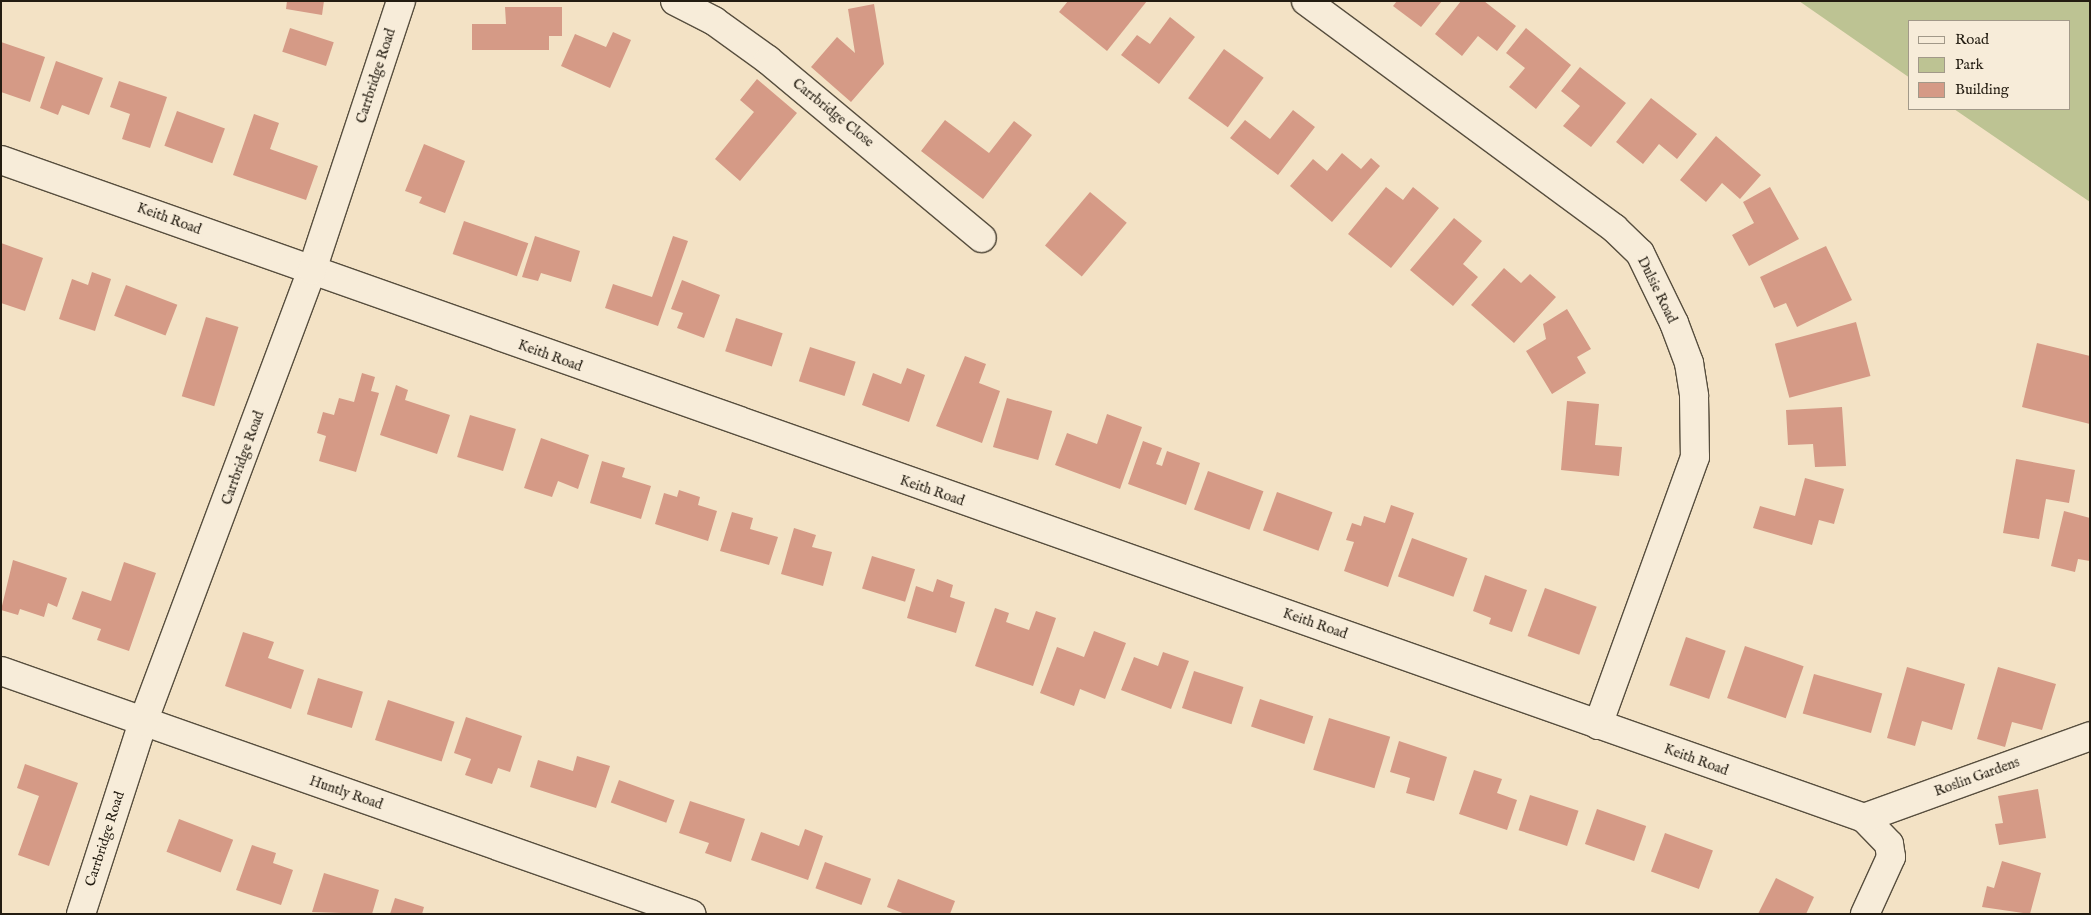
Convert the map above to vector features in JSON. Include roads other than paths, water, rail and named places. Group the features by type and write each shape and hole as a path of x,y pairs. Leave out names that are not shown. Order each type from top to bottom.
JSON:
{"street":[{"name":"Carrbridge Road","path":"81,914 143,722 312,270 401,1"},
{"name":"Carrbridge Close","path":"675,1 714,21 768,60 982,238"},
{"name":"Dulsie Road","path":"1306,1 1614,228 1640,253 1674,323 1689,363 1694,396 1695,458 1598,725"},
{"name":"Keith Road","path":"1,160 1864,818"},
{"name":"Huntly Road","path":"1,671 691,914"},
{"name":"Roslin Gardens","path":"1864,818 2090,736"},
{"path":"1864,818 1889,844 1891,857 1865,914"}]}
